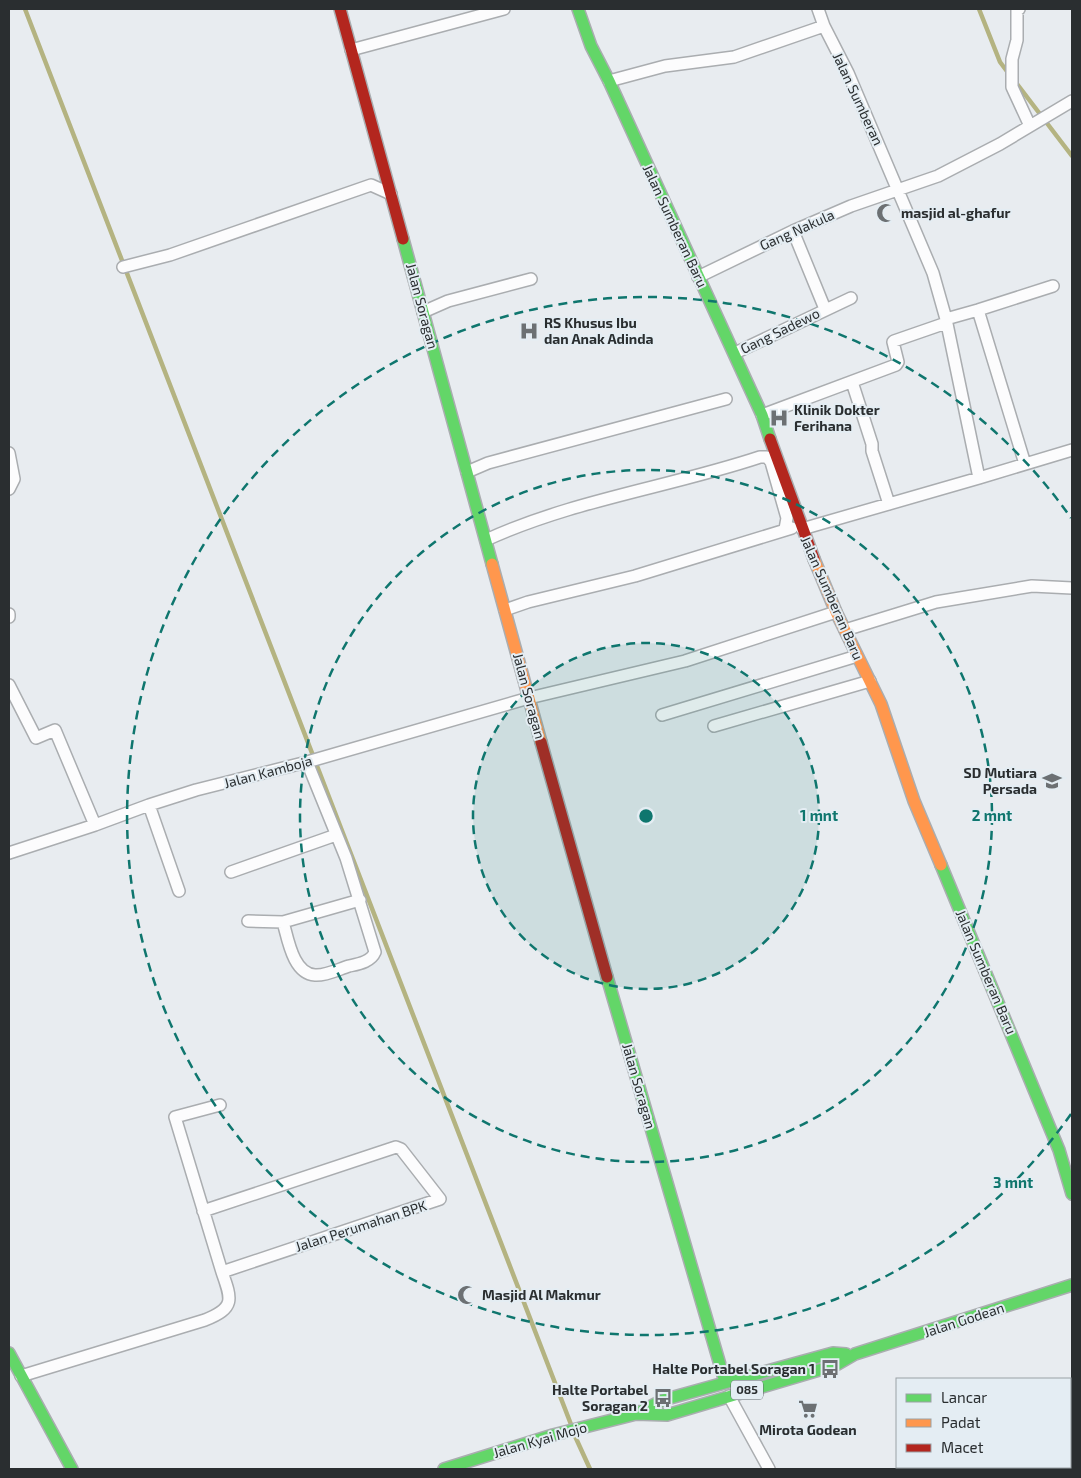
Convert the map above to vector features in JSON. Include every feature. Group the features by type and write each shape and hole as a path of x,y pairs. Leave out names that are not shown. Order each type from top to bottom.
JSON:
{"street":[{"name":"Jalan Soragan","path":"340,9 588,911 725,1382"},
{"path":"351,50 504,9"},
{"name":"Jalan Sumberan Baru","path":"578,9 591,46 735,353 762,415 801,527 836,612 881,704 914,801 1059,1150 1072,1194"},
{"name":"Jalan Sumberan","path":"818,9 824,26 848,73 933,273 946,321 979,478"},
{"path":"1019,9 1017,10 1017,40 1012,59 1012,84 1032,124"},
{"path":"609,82 665,66 734,57 824,26"},
{"name":"Gang Nakula","path":"698,277 793,231 851,206 938,176 1072,101"},
{"path":"123,266 170,255 371,185 391,194"},
{"path":"793,231 825,309"},
{"path":"423,312 448,301 531,279"},
{"path":"762,415 896,365 898,362 894,341 946,321 1053,286"},
{"name":"Gang Sadewo","path":"735,353 851,298"},
{"path":"978,310 1025,464"},
{"path":"852,382 889,504"},
{"path":"467,472 488,463 726,399"},
{"path":"505,610 528,602 635,576 782,532 785,529 801,527 889,504 1072,450"},
{"path":"9,453 14,479 9,489"},
{"path":"486,540 510,529 576,507 760,457 767,457 771,462 787,518 785,529"},
{"path":"845,630 936,602 1032,586 1072,588"},
{"name":"Jalan Kamboja","path":"9,853 196,790 310,761 529,698 685,660 836,612"},
{"path":"662,715 857,656"},
{"path":"714,726 870,681"},
{"path":"9,685 36,738 55,730 95,825"},
{"path":"283,922 293,954 303,970 314,976 365,962 374,955 375,950 360,900 310,761"},
{"path":"149,805 179,891"},
{"path":"231,872 336,835"},
{"path":"248,921 283,922 360,900"},
{"path":"21,1376 205,1320 228,1307 230,1297 175,1117 220,1105"},
{"name":"Jalan Perumahan BPK","path":"203,1211 396,1147 402,1149 440,1200 222,1272"},
{"name":"Jalan Godean","path":"636,1414 667,1415 836,1365 855,1354 1072,1285"},
{"path":"9,1353 72,1469"},
{"name":"Jalan Godean","path":"636,1414 663,1400 725,1382 833,1353 855,1354"},
{"path":"729,1396 767,1469"},
{"name":"Jalan Kyai Mojo","path":"444,1469 560,1434 636,1414"}],"waterway":[{"path":"25,9 572,1427"},
{"path":"979,9 1000,62 1009,74"},
{"path":"1014,80 1072,156"},
{"path":"574,1434 590,1469"}],"traffic: fast":[{"path":"578,9 591,46 609,81 762,415 770,439"},
{"path":"403,239 492,564"},
{"path":"941,865 1059,1150 1072,1194"},
{"path":"607,977 725,1382"},
{"path":"636,1414 667,1415 836,1365 855,1354 1072,1285"},
{"path":"9,1353 72,1469"},
{"path":"444,1469 553,1435 636,1414 663,1400 833,1353 846,1354"}],"traffic: slow":[{"path":"814,559 836,612 881,704 914,801 941,865"},
{"path":"492,564 541,742"}],"traffic: jam":[{"path":"340,9 403,239"},
{"path":"770,439 814,559"},
{"path":"541,742 607,977"}],"place":[{"name":"masjid al-ghafur","path":"886,213"},
{"name":"RS Khusus Ibu dan Anak Adinda","path":"529,331"},
{"name":"Klinik Dokter Ferihana","path":"779,418"},
{"name":"SD Mutiara Persada","path":"1052,781"},
{"name":"Masjid Al Makmur","path":"467,1295"},
{"name":"Halte Portabel Soragan 1","path":"830,1369"},
{"name":"Halte Portabel Soragan 2","path":"663,1398"},
{"name":"Mirota Godean","path":"808,1409"}]}
